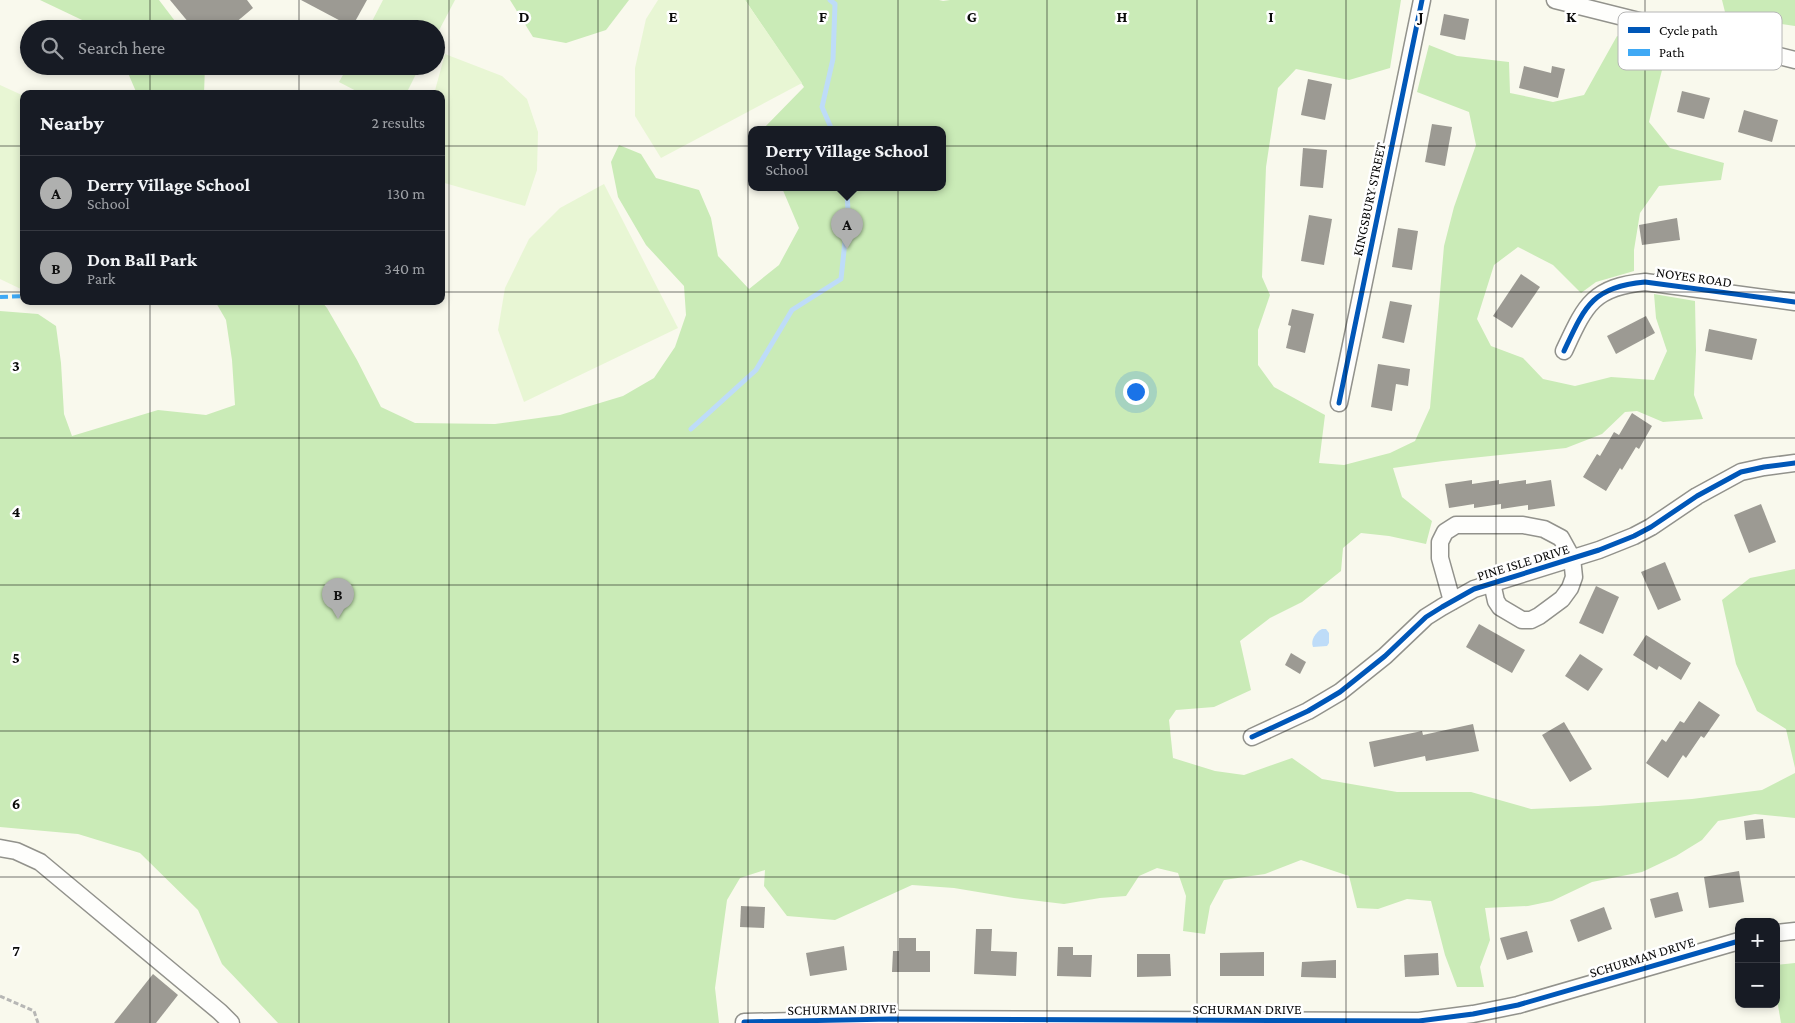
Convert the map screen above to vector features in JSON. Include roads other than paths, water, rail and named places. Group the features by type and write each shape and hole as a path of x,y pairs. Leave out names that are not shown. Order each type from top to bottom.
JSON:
{"street":[{"name":"KINGSBURY STREET","path":"1339,403 1422,0"},
{"path":"1555,0 1618,16"},
{"path":"1782,57 1795,60"},
{"name":"NOYES ROAD","path":"1564,350 1579,319 1594,299 1609,288 1626,284 1645,282 1795,302"},
{"name":"PINE ISLE DRIVE","path":"1252,737 1308,711 1340,692 1426,618 1474,589 1599,550 1634,536 1651,527 1697,496 1741,472 1795,463"},
{"path":"1452,601 1440,558 1440,542 1445,532 1456,525 1523,525 1544,529 1561,538 1572,558 1574,577 1570,588 1562,598 1531,620 1522,620 1500,607 1496,600 1492,583"},
{"path":"0,848 16,852 40,862 225,1017"},
{"path":"1780,933 1795,931"},
{"name":"SCHURMAN DRIVE","path":"744,1022 891,1019 1419,1021 1518,1006 1735,942"}],"water":[{"path":"1322,629 1326,629 1329,633 1329,643 1327,646 1313,647 1314,636"}],"waterway":[{"path":"830,0 835,4 833,59 822,107 830,126"},
{"path":"691,429 756,370 792,310 841,279 848,213 847,191"}],"place":[{"name":"Derry Village School","path":"847,249"},
{"name":"Don Ball Park","path":"338,619"}]}
